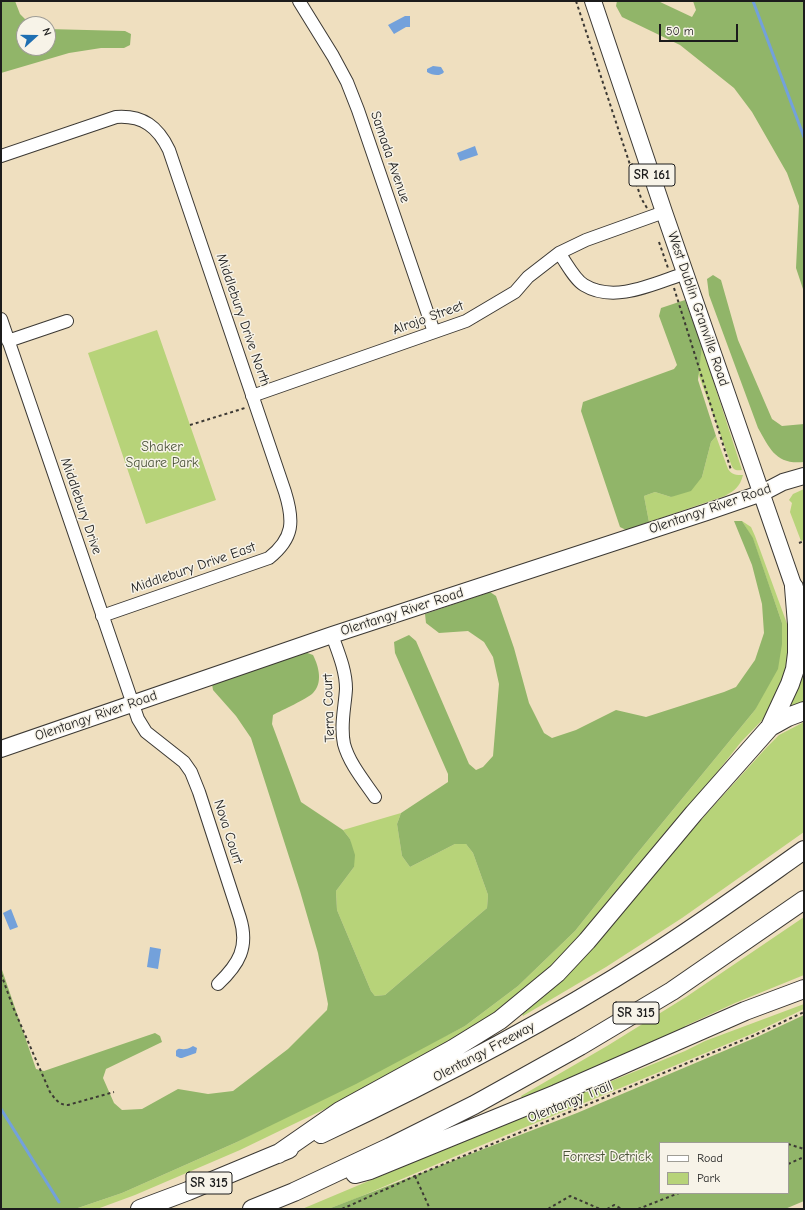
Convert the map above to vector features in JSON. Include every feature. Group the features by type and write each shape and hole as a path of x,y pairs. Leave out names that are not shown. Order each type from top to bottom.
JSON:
{"highway":[{"path":"278,1154 340,1111 447,1053 500,1020 557,973 587,942 694,813 770,727 790,684 794,669 797,646 794,587"},
{"path":"770,727 788,717 804,711"},
{"name":"Olentangy Freeway","path":"140,1209 278,1154 455,1069 560,1010 650,956 804,850"},
{"name":"SR 315","path":"252,1209 294,1192 390,1147 474,1105 580,1046 672,990 804,900"},
{"path":"294,1192 370,1170 556,1094 745,1011 804,989"}],"main road":[{"name":"West Dublin Granville Road","path":"593,1 658,214 686,273 804,616"},
{"name":"Olentangy River Road","path":"1,749 332,635 701,514 762,492 783,482 804,476"}],"street":[{"name":"Samada Avenue","path":"299,1 333,56 347,82 434,332"},
{"name":"Middlebury Drive North","path":"1,156 107,119 126,116 144,122 152,126 160,133 169,150 290,509 290,530 286,538"},
{"name":"Alrojo Street","path":"254,400 466,321 515,292 528,277 559,253 586,240 658,214"},
{"path":"559,253 577,279 584,285 609,293 632,291 686,273"},
{"name":"Middlebury Drive","path":"1,319 132,704"},
{"path":"8,341 67,321"},
{"name":"Middlebury Drive East","path":"102,616 260,562 276,553 286,538"},
{"name":"Terra Court","path":"332,635 344,672 345,680 342,720 345,746 351,759 375,797"},
{"name":"Nova Court","path":"132,704 138,719 146,732 184,762 191,772 240,918 244,933 241,953 231,972 218,984"}],"path":[{"path":"576,1 641,198 658,214"},
{"path":"658,237 730,470"},
{"path":"190,425 254,400"},
{"path":"799,543 804,541"},
{"path":"1,974 13,1007 50,1092 55,1098 63,1105 68,1105 114,1092"},
{"name":"Olentangy Trail","path":"342,1209 415,1176 755,1035 804,1012"},
{"path":"789,1144 804,1149"},
{"path":"789,1164 804,1157"},
{"path":"415,1176 430,1209"},
{"path":"638,1209 676,1194"},
{"path":"548,1209 570,1196 600,1209"},
{"path":"607,1209 614,1205 622,1209"}],"green space":[{"path":"1,1 15,1 22,16 16,16 16,56 56,56 56,29 125,31 131,34 130,45 124,48 101,48 69,53 1,73"},
{"path":"617,1 658,1 692,17 696,10 693,1 804,1 804,292 796,268 799,206 787,173 752,112 734,88 680,45 622,17 616,6"},
{"path":"713,275 721,280 738,340 772,419 782,426 804,424 804,462 787,461 780,458 770,449 758,428 709,295 707,279"},
{"path":"685,300 702,346 698,380 716,436 711,442 702,477 691,491 671,497 655,492 644,496 649,522 626,530 620,527 581,411 583,402 674,369 677,365 659,316 661,308"},
{"name":"Shaker Square Park","path":"157,330 216,500 146,524 88,353"},
{"path":"702,346 742,470 735,470 732,466 698,373"},
{"path":"716,436 728,469 734,474 743,475 739,485 725,496 649,522 644,496 655,492 671,497 702,477 711,442"},
{"path":"804,489 804,540 801,541 790,512 792,503 789,500 793,494"},
{"path":"734,521 742,521 753,538 782,623 782,644 778,669 755,710 575,931 518,986 465,1026 356,1084 237,1142 122,1193 75,1209 1,1209 1,967 36,1069 44,1071 155,1033 160,1036 162,1042 106,1069 103,1078 114,1103 122,1110 142,1109 178,1089 208,1094 233,1091 288,1049 327,1010 328,1004 318,953 300,891 251,738 236,716 213,690 212,684 302,651 313,655 319,675 316,689 305,698 273,715 272,724 301,802 343,830 350,839 355,855 354,867 336,891 337,910 371,991 375,996 385,995 487,908 488,895 473,853 466,844 455,844 410,867 402,856 397,824 401,813 448,782 448,774 395,653 394,642 409,635 416,641 469,764 476,770 483,767 493,756 499,684 493,657 484,642 468,631 439,633 426,623 425,614 490,592 496,596 514,648 529,703 544,733 552,738 576,730 616,710 646,717 724,692 736,687 755,660 764,633 762,604 752,565"},
{"path":"742,521 751,527 755,536 790,632 791,662 768,714 741,742 625,889 581,940 502,1010 450,1043 327,1108 240,1150 135,1195 97,1209 75,1209 122,1193 237,1142 465,1026 518,986 575,931 755,710 782,623 753,539"},
{"path":"803,666 804,703 789,709 786,706"},
{"path":"804,722 804,832 682,918 606,967 523,1016 521,1011 589,950 698,823 767,747 779,735"},
{"path":"401,813 397,824 402,856 410,867 455,844 466,844 473,853 488,895 487,908 385,995 375,996 371,991 337,910 336,891 354,867 350,839 343,830"},
{"path":"804,917 804,975 735,1003 685,1026 685,1028 524,1102 521,1096 607,1046 686,997"},
{"path":"804,1004 804,1009 754,1033 357,1198 328,1209 302,1209 685,1051 705,1041"},
{"name":"Forrest Detrick","path":"804,1015 804,1201 785,1209 328,1209 577,1113 757,1037"}],"water":[{"path":"405,16 410,16 410,27 406,27 394,34 388,25"},
{"path":"433,66 441,67 444,72 440,75 436,75 427,72 427,69"},
{"path":"475,146 478,155 460,161 457,153"},
{"path":"11,909 18,927 10,930 3,913"},
{"path":"150,947 161,949 158,969 147,967"},
{"path":"193,1046 197,1048 196,1053 182,1058 176,1056 176,1051 178,1049 186,1049"}],"waterway":[{"path":"753,1 804,137"},
{"path":"1,1109 59,1202"}]}
